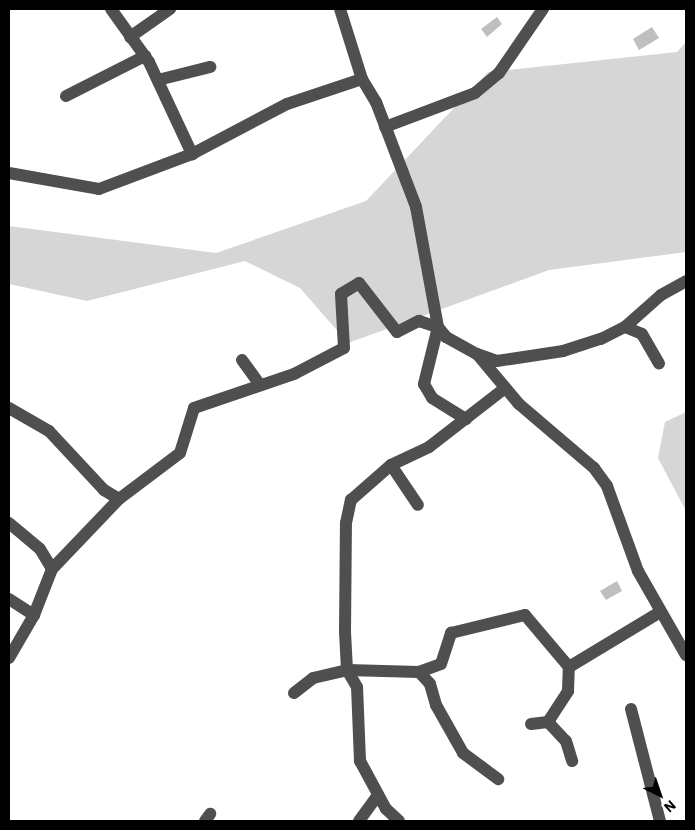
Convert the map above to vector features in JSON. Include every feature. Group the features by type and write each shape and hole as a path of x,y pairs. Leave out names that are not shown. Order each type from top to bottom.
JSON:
{"street":[{"path":"111,9 145,56 192,154"},
{"path":"130,37 170,9"},
{"path":"340,9 362,79 385,127 416,207 438,327 424,384 432,398 466,419"},
{"path":"385,127 475,93 499,73 543,9"},
{"path":"66,96 145,56"},
{"path":"158,80 210,67"},
{"path":"9,173 99,189 192,154 287,104 362,79"},
{"path":"9,658 34,615 52,569 119,499 180,453 199,403 259,383 294,374 344,348 341,294 359,283 397,332 419,321 438,327 446,337 477,354 497,361 563,352 625,327 661,295 686,281"},
{"path":"625,327 642,334 659,364"},
{"path":"477,354 505,388 594,468 608,486 638,570 686,655"},
{"path":"242,360 259,383"},
{"path":"399,821 377,796 360,762 357,687 347,670 346,522 351,500 391,465 429,447 505,388"},
{"path":"9,408 49,431 104,490 119,499"},
{"path":"391,465 418,505"},
{"path":"9,523 28,537 52,569"},
{"path":"9,598 34,615"},
{"path":"568,668 660,612"},
{"path":"294,693 313,678 347,670 418,672 441,664 451,633 525,616 568,668 568,691 548,722"},
{"path":"418,672 430,684 463,753 498,780"},
{"path":"631,709 660,821"},
{"path":"531,724 548,722"},
{"path":"548,722 566,740 572,761"},
{"path":"359,821 377,796"}],"shaded area":[{"path":"686,42 686,252 549,270 348,343 300,288 245,261 87,301 9,284 9,226 216,253 366,201 488,72 677,52"},
{"path":"686,412 686,511 658,458 665,422"}],"building":[{"path":"497,17 502,24 487,37 481,29"},
{"path":"652,27 659,38 639,50 633,39"},
{"path":"617,581 622,591 606,600 600,591"}]}
